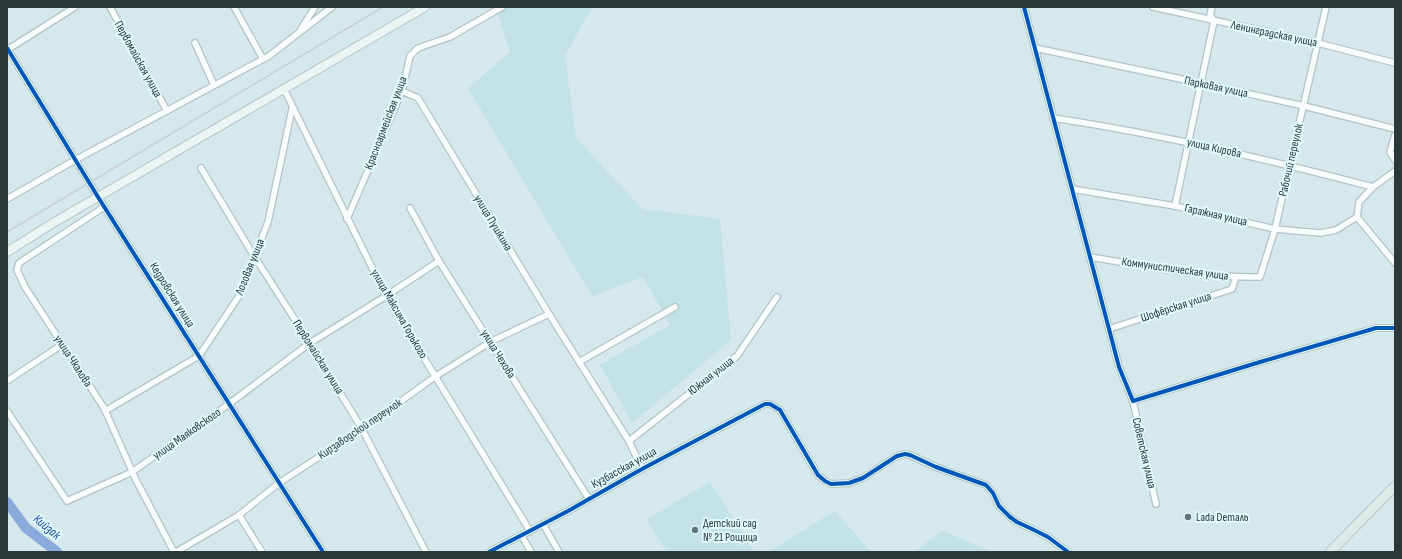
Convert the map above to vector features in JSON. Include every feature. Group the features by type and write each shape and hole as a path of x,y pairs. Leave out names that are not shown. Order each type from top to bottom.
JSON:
{"main road":[{"path":"1330,552 1395,486"}],"street":[{"path":"7,49 75,7"},
{"name":"Первомайская улица","path":"110,7 167,111"},
{"path":"234,7 263,59"},
{"path":"299,33 315,7"},
{"path":"7,199 75,160 263,59 332,7"},
{"path":"7,252 98,197 425,7"},
{"name":"Красноармейская улица","path":"347,220 402,90 410,56 418,48 450,36 502,7"},
{"name":"Советская улица","path":"1024,7 1119,367 1133,401 1156,504"},
{"name":"Ленинградская улица","path":"1153,7 1318,42 1395,63"},
{"path":"1175,206 1214,21 1210,15 1212,7"},
{"name":"Рабочий переулок","path":"1260,277 1275,229 1326,7"},
{"path":"195,43 214,85"},
{"name":"Парковая улица","path":"1035,48 1304,106 1395,129"},
{"name":"Кедровская улица","path":"7,49 104,207 323,552"},
{"name":"улица Максима Горького","path":"284,88 292,108 386,296 530,531"},
{"name":"улица Пушкина","path":"402,90 418,98 549,314 629,441 642,468"},
{"name":"Логовая улица","path":"105,412 199,356 240,296 268,222 292,108"},
{"name":"улица Кирова","path":"1053,118 1189,142 1372,187"},
{"path":"1395,135 1390,152 1395,160"},
{"name":"Первомайская улица","path":"201,168 362,429 426,552"},
{"path":"1395,171 1372,187 1359,202 1357,217 1395,263"},
{"name":"Гаражная улица","path":"1072,189 1175,206 1275,229 1320,233 1336,230 1357,217"},
{"name":"улица Чкалова","path":"104,207 19,263 17,270 25,287 63,344 105,412 132,472 175,552"},
{"name":"улица Чехова","path":"410,208 439,261 589,499"},
{"name":"Коммунистическая улица","path":"1090,257 1236,277 1260,277"},
{"name":"улица Маяковского","path":"7,412 67,501 132,472 229,404 310,343 439,261"},
{"name":"Шофёрская улица","path":"1109,329 1232,289 1236,277"},
{"name":"Южная улица","path":"629,441 737,356 777,297"},
{"path":"579,362 675,307"},
{"name":"Кирзаводской переулок","path":"175,552 239,515 279,483 362,429 436,376 490,343 549,314"},
{"path":"1133,401 1376,328 1395,328"},
{"path":"7,380 63,344"},
{"name":"Кузбасская улица","path":"489,552 522,536 642,468 761,405 770,404 780,410 818,475 827,483 835,485 853,482 868,475 897,456 905,454 910,455 936,467 986,486 993,493 999,506 1010,517 1048,537 1068,552"},
{"path":"239,515 262,552"},
{"path":"543,524 559,552"},
{"path":"522,536 532,552"}],"shaded area":[{"path":"496,7 592,7 565,56 576,138 643,209 720,219 731,340 632,423 600,365 670,325 643,277 592,296 468,88 510,52"},
{"path":"710,482 753,549 749,552 667,552 646,520"},
{"path":"835,511 871,552 768,552"},
{"path":"943,531 993,552 917,552 916,550"}],"waterway":[{"name":"Кийзак","path":"7,502 26,528 57,552"}],"railway":[{"path":"7,232 383,7"}],"cycle path":[{"path":"1024,7 1119,367 1133,401 1376,328 1395,328"},
{"path":"7,48 98,197 323,552"},
{"path":"489,552 568,511 642,469 765,404 770,404 780,410 818,475 831,484 849,483 863,478 897,456 905,454 910,455 936,467 986,485 993,493 999,506 1010,517 1048,537 1068,552"}],"place":[{"name":"Lada Dеталь","path":"1188,517"},
{"name":"Детский сад № 21 Рощица","path":"695,530"}]}
